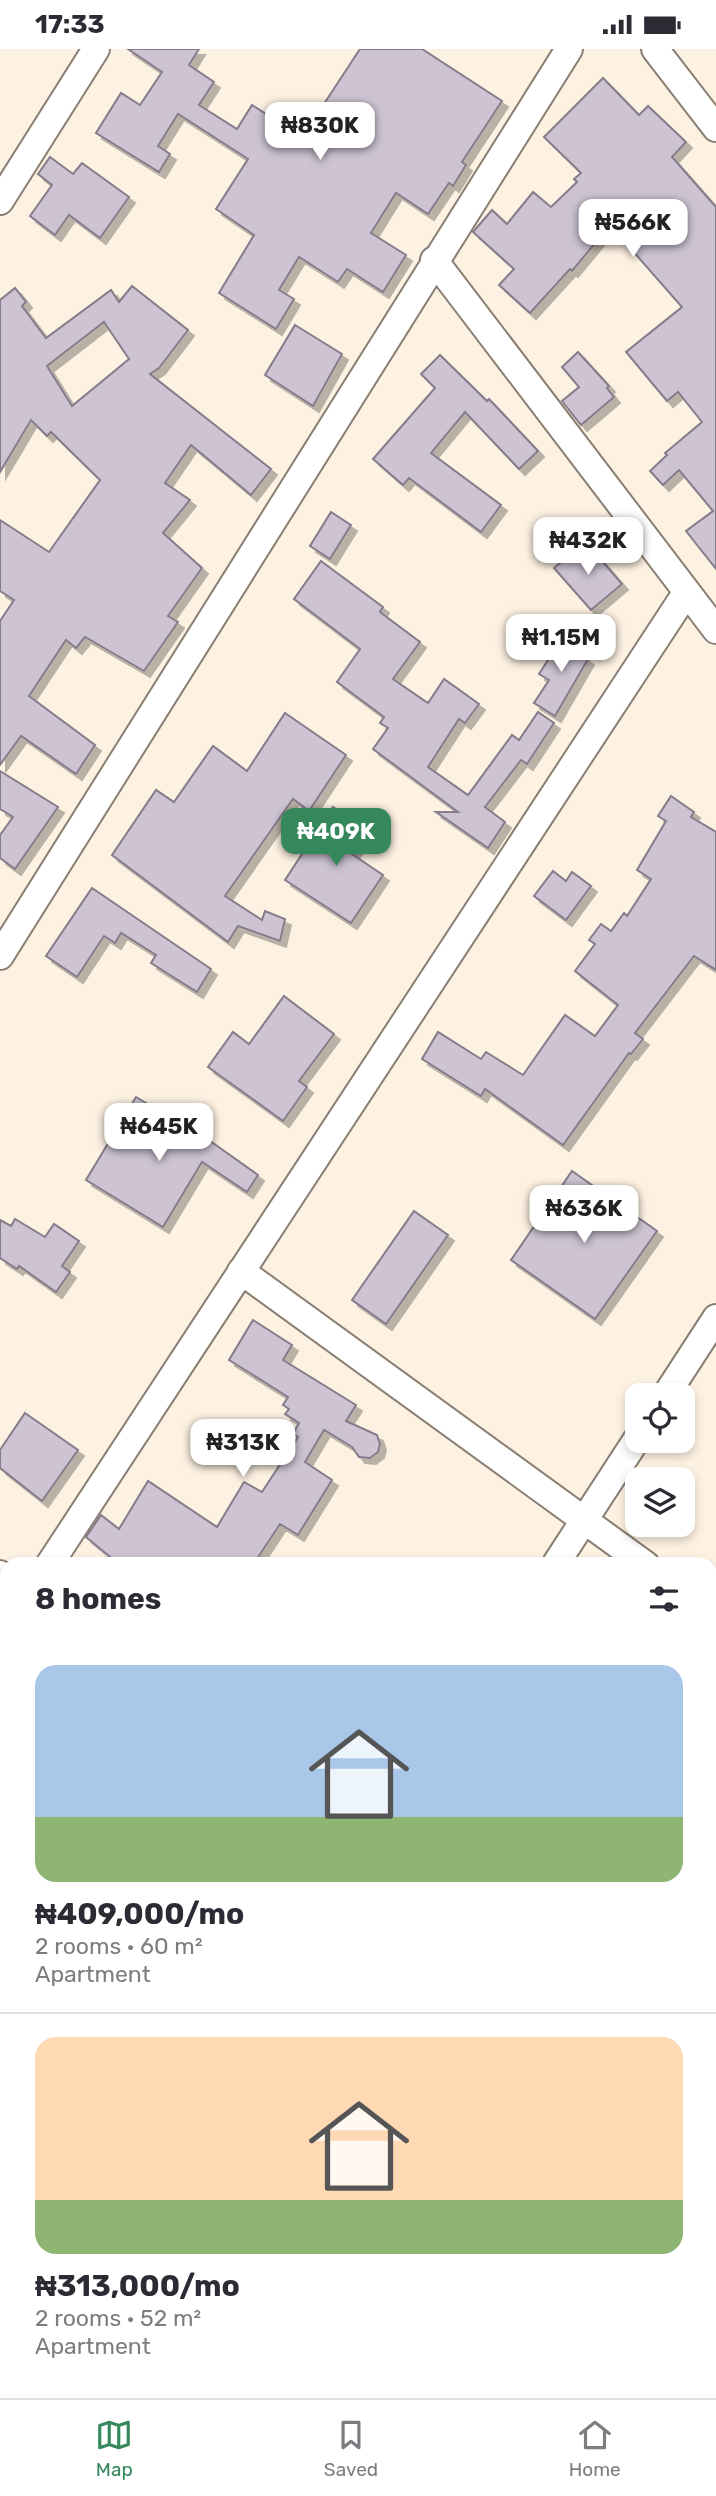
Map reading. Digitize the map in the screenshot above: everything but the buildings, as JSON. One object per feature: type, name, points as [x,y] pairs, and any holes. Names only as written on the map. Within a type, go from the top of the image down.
[{"type":"street","points":[[0,201],[96,49]]},
{"type":"street","points":[[0,957],[434,260],[569,49]]},
{"type":"street","points":[[655,49],[716,128]]},
{"type":"street","points":[[434,260],[716,629]]},
{"type":"street","points":[[54,1557],[686,593]]},
{"type":"street","points":[[241,1271],[635,1557]]},
{"type":"street","points":[[674,1383],[716,1318]]},
{"type":"street","points":[[560,1557],[628,1453]]}]
